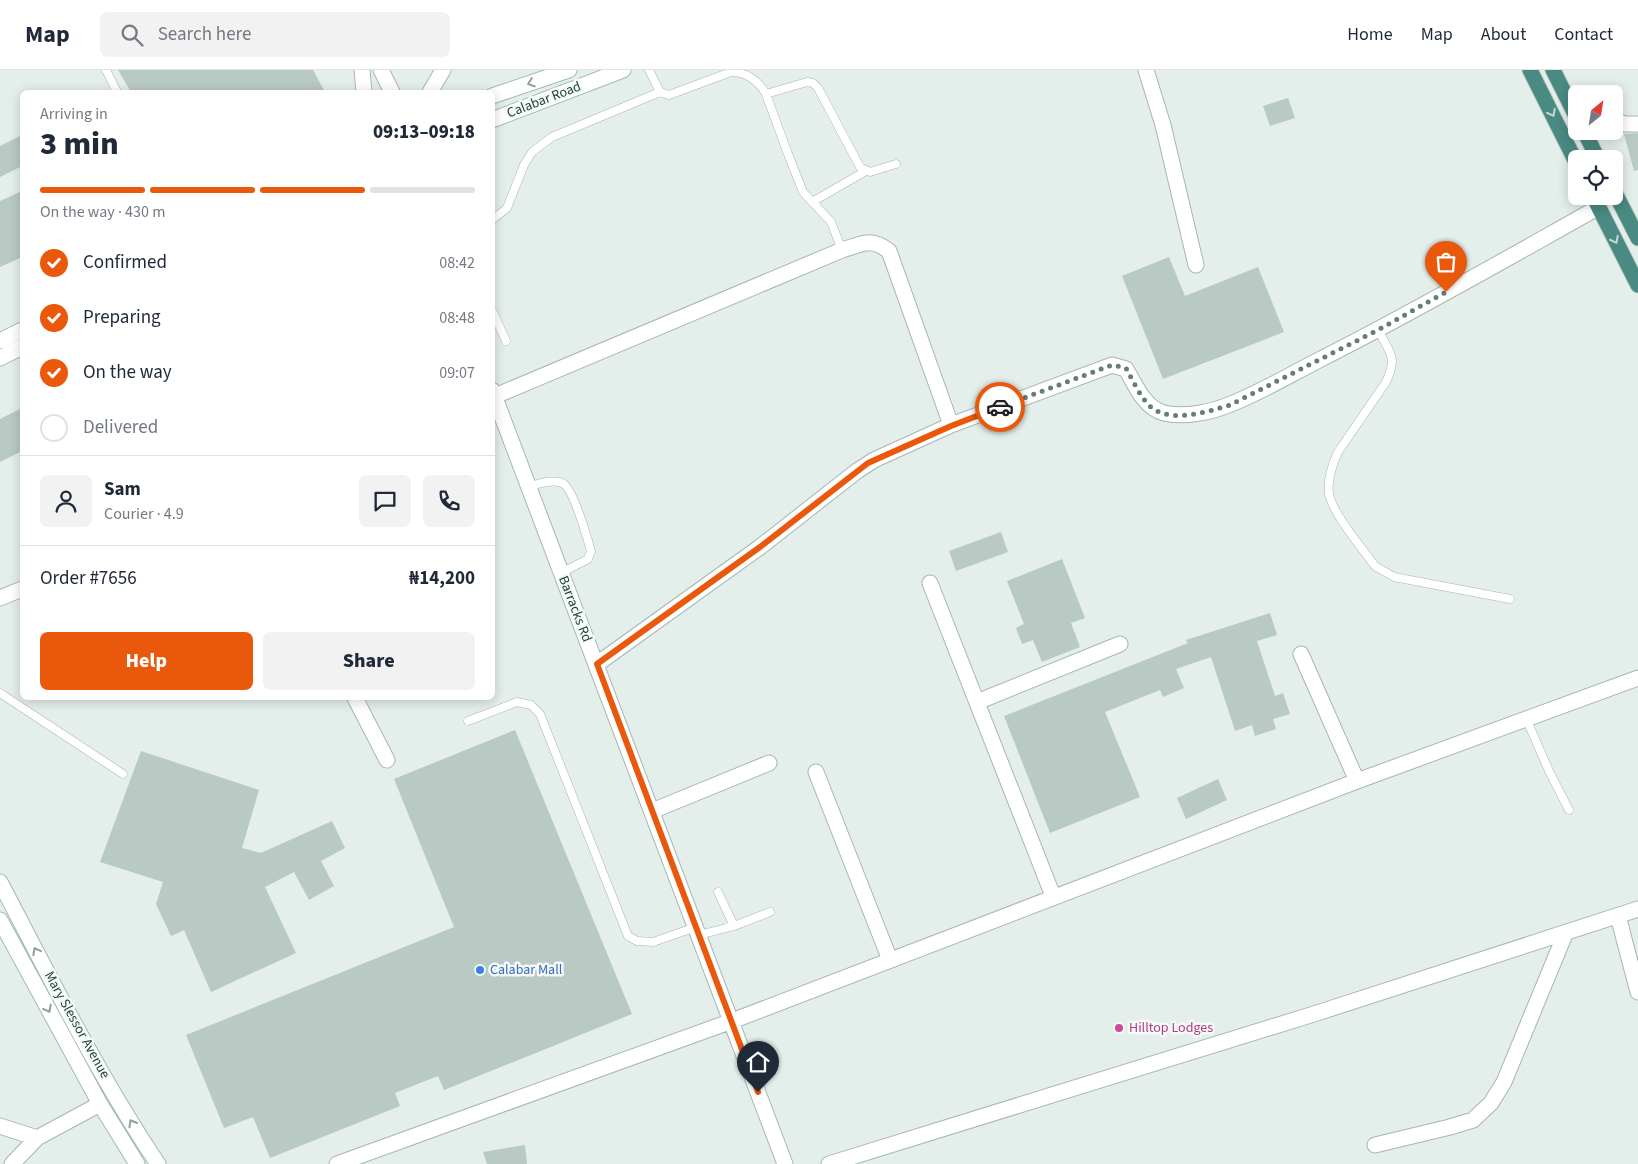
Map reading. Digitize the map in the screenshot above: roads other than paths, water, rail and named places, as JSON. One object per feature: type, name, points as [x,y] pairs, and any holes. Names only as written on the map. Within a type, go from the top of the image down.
[{"type":"highway","points":[[1530,70],[1570,150]]},
{"type":"highway","points":[[1553,70],[1568,100]]},
{"type":"highway","points":[[1598,205],[1638,285]]},
{"type":"highway","points":[[1622,205],[1638,238]]},
{"type":"street","points":[[362,70],[364,90]]},
{"type":"street","points":[[381,70],[391,90]]},
{"type":"street","points":[[431,90],[443,70]]},
{"type":"street","name":"Calabar Road","points":[[495,119],[623,70]]},
{"type":"street","points":[[1146,70],[1163,125],[1196,265]]},
{"type":"street","name":"Calabar Road","points":[[495,95],[562,71]]},
{"type":"street","points":[[1623,123],[1638,124]]},
{"type":"street","points":[[597,664],[760,547],[868,463],[951,426],[1112,365],[1126,368],[1146,403],[1162,413],[1176,415],[1230,405],[1378,330],[1591,205]]},
{"type":"street","points":[[495,393],[842,250],[868,242],[878,243],[889,251],[951,426]]},
{"type":"street","points":[[0,341],[20,331]]},
{"type":"street","points":[[0,358],[20,348]]},
{"type":"street","name":"Barracks Rd","points":[[495,400],[499,427],[529,486],[732,1021],[784,1164]]},
{"type":"street","points":[[930,583],[1053,896]]},
{"type":"street","points":[[0,598],[20,589]]},
{"type":"street","points":[[977,702],[1120,644]]},
{"type":"street","points":[[1301,654],[1357,781]]},
{"type":"street","points":[[338,1164],[732,1021],[1053,896],[1526,718],[1638,678]]},
{"type":"street","points":[[356,700],[387,760]]},
{"type":"street","points":[[652,811],[769,763]]},
{"type":"street","points":[[816,772],[890,960]]},
{"type":"street","name":"Mary Slessor Avenue","points":[[0,882],[84,1039],[139,1136],[158,1164]]},
{"type":"street","points":[[829,1164],[1317,1013],[1638,909]]},
{"type":"street","points":[[1618,916],[1635,966],[1638,992]]},
{"type":"street","name":"Mary Slessor Avenue","points":[[0,920],[100,1104],[136,1162]]},
{"type":"street","points":[[1375,1144],[1473,1120],[1491,1103],[1504,1082],[1566,932]]},
{"type":"street","points":[[12,1164],[37,1138],[100,1104]]},
{"type":"street","points":[[0,1126],[37,1138]]},
{"type":"street","points":[[136,1162],[150,1151]]},
{"type":"lane","points":[[106,70],[116,90]]},
{"type":"lane","points":[[649,70],[660,92],[669,96],[731,72],[741,72],[762,85],[803,192],[831,222],[842,250]]},
{"type":"lane","points":[[766,94],[806,82],[813,83],[818,88],[860,167],[870,172],[896,164]]},
{"type":"lane","points":[[495,218],[507,208],[524,165],[532,152],[552,137],[660,92]]},
{"type":"lane","points":[[812,202],[866,171]]},
{"type":"lane","points":[[495,317],[506,341]]},
{"type":"lane","points":[[1378,330],[1393,359],[1392,370],[1333,462],[1329,478],[1329,494],[1335,510],[1375,566],[1382,572],[1394,577],[1510,599]]},
{"type":"lane","points":[[529,486],[554,482],[564,484],[571,492],[591,551],[588,559],[561,573]]},
{"type":"lane","points":[[0,693],[123,774]]},
{"type":"lane","points":[[468,721],[517,702],[531,705],[540,714],[628,936],[637,942],[653,942],[698,931],[734,926],[770,912]]},
{"type":"lane","points":[[1526,718],[1549,771],[1569,810]]},
{"type":"lane","points":[[718,892],[734,926]]},
{"type":"place","name":"Calabar Mall","points":[[480,970]]},
{"type":"place","name":"Hilltop Lodges","points":[[1119,1028]]}]
